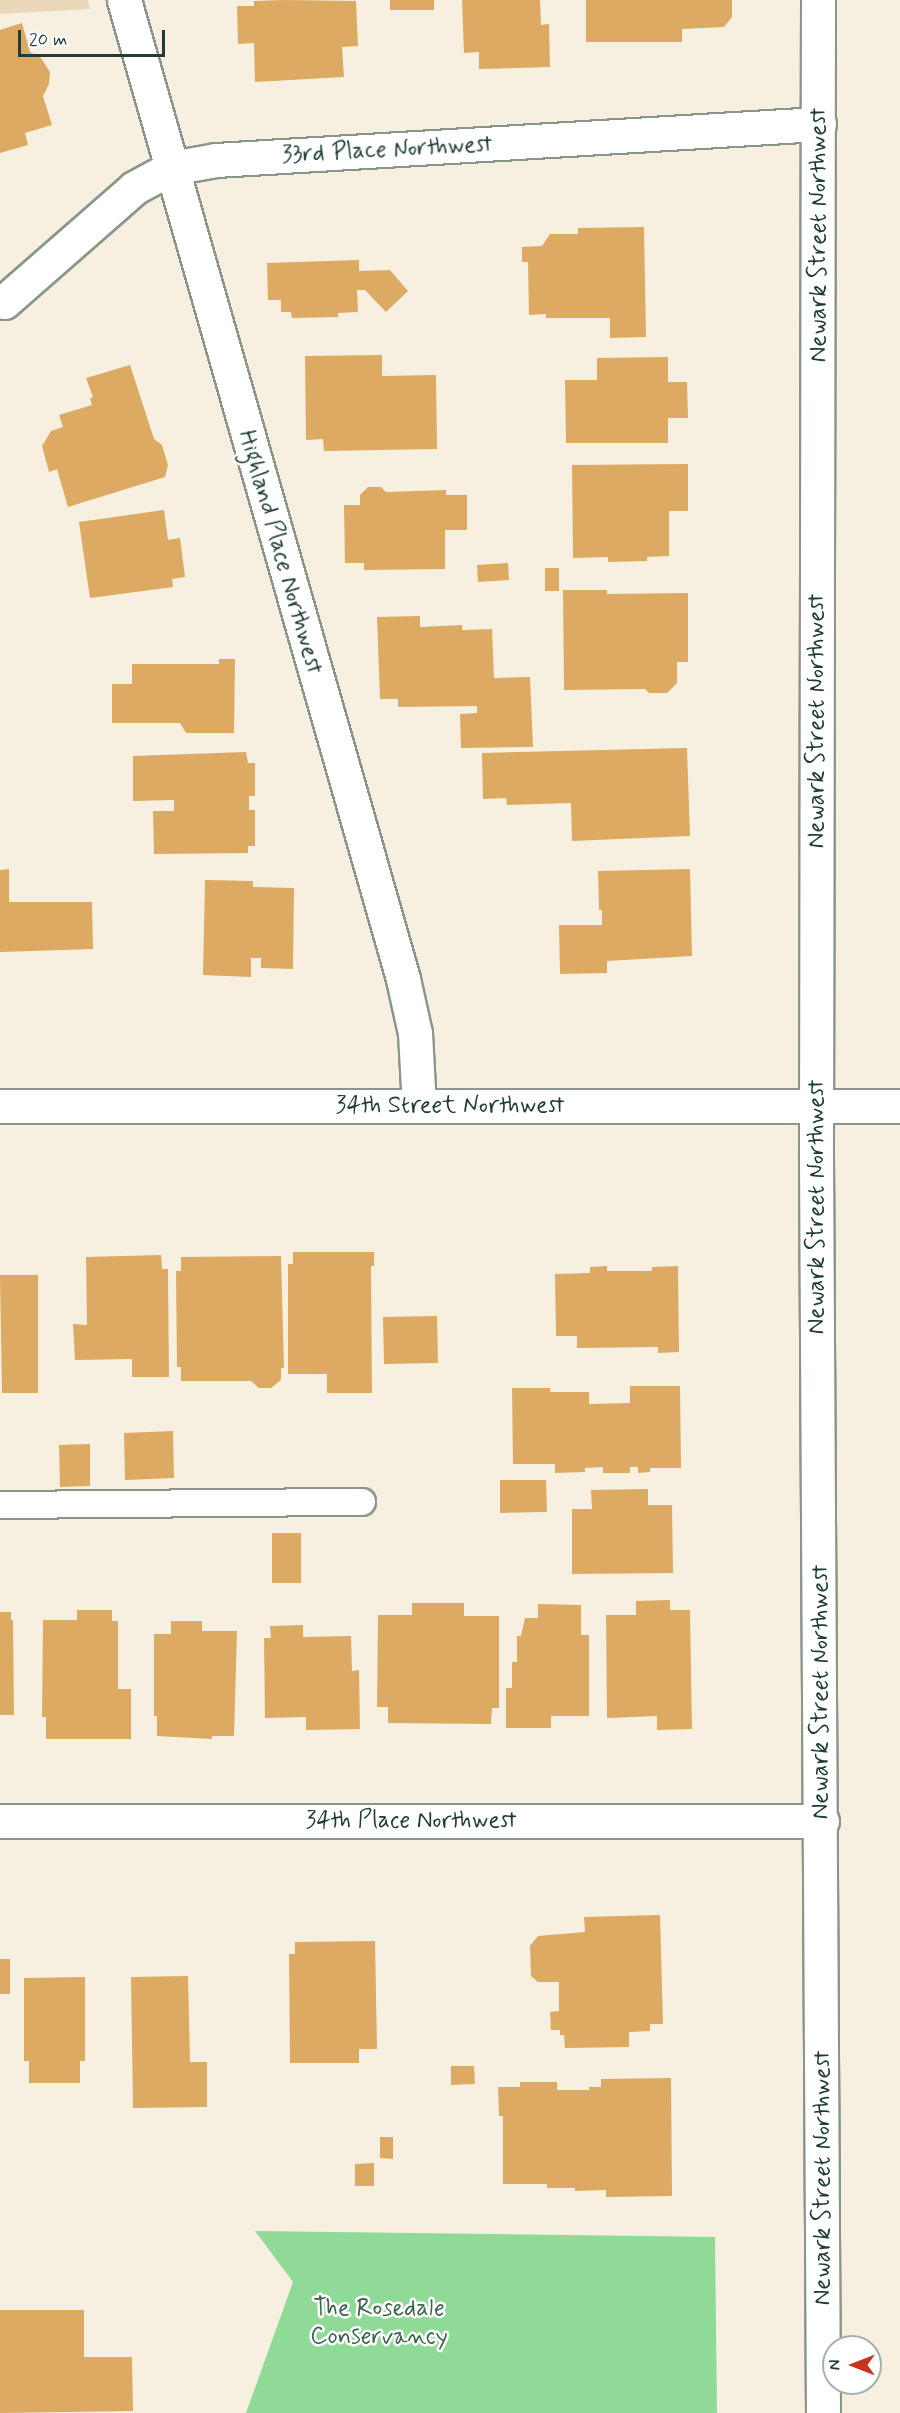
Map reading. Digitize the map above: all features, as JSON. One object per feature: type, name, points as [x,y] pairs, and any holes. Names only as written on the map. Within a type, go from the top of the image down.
[{"type":"street","name":"Highland Place Northwest","points":[[124,0],[403,979],[415,1033],[419,1106]]},
{"type":"street","name":"Newark Street Northwest","points":[[818,0],[816,1106],[824,2413]]},
{"type":"street","name":"33rd Place Northwest","points":[[4,302],[134,188],[171,168],[216,160],[819,124]]},
{"type":"street","name":"34th Street Northwest","points":[[0,1106],[900,1106]]},
{"type":"street","name":"34th Place Northwest","points":[[0,1821],[822,1821]]},
{"type":"lane","points":[[0,1505],[362,1502]]},
{"type":"shaded area","points":[[0,0],[88,0],[90,9],[0,14]]},
{"type":"green space","name":"The Rosedale Conservancy","points":[[255,2231],[715,2237],[717,2413],[246,2413],[293,2282]]},
{"type":"building","points":[[390,0],[434,0],[434,10],[390,10]]},
{"type":"building","points":[[462,0],[540,0],[541,25],[549,24],[550,67],[479,69],[479,52],[464,53]]},
{"type":"building","points":[[586,0],[732,0],[732,17],[724,27],[682,29],[682,42],[586,42]]},
{"type":"building","points":[[254,1],[356,1],[358,46],[342,47],[344,77],[255,82],[254,43],[238,44],[237,6],[254,6]]},
{"type":"building","points":[[22,23],[30,52],[41,58],[50,72],[49,84],[43,96],[52,125],[25,133],[28,145],[0,153],[0,30]]},
{"type":"building","points":[[644,227],[646,337],[610,338],[610,318],[546,318],[546,314],[529,315],[528,262],[522,262],[522,247],[542,246],[550,234],[578,234],[578,228]]},
{"type":"building","points":[[359,260],[359,271],[390,270],[408,291],[386,312],[365,290],[357,290],[358,312],[338,313],[338,317],[292,318],[291,312],[281,312],[281,300],[268,300],[267,263]]},
{"type":"building","points":[[382,355],[382,376],[436,375],[437,449],[324,451],[323,439],[306,440],[305,356]]},
{"type":"building","points":[[668,357],[668,382],[687,382],[688,418],[668,418],[668,443],[566,443],[565,380],[597,380],[597,358]]},
{"type":"building","points":[[130,365],[154,439],[162,445],[168,465],[165,477],[68,507],[57,469],[49,472],[42,446],[51,431],[63,427],[59,415],[92,405],[90,398],[93,397],[86,378]]},
{"type":"building","points":[[688,464],[688,511],[669,511],[669,556],[647,557],[647,561],[608,562],[608,557],[573,558],[572,465]]},
{"type":"building","points":[[368,487],[381,487],[386,492],[446,490],[446,495],[467,495],[467,530],[445,530],[445,569],[364,570],[364,563],[345,563],[344,505],[360,505],[360,495]]},
{"type":"building","points":[[164,510],[168,540],[180,538],[185,577],[172,579],[173,587],[90,598],[79,522]]},
{"type":"building","points":[[508,563],[509,580],[478,582],[477,565]]},
{"type":"building","points":[[545,568],[559,568],[559,591],[545,591]]},
{"type":"building","points":[[563,590],[607,590],[607,594],[688,593],[688,662],[677,662],[677,683],[667,693],[649,693],[645,689],[564,690]]},
{"type":"building","points":[[420,616],[420,627],[462,625],[462,630],[492,629],[494,678],[530,677],[533,747],[461,748],[460,714],[477,713],[477,706],[398,707],[398,699],[380,699],[377,617]]},
{"type":"building","points":[[219,659],[235,659],[234,733],[186,733],[180,723],[112,723],[112,684],[132,684],[132,664],[219,664]]},
{"type":"building","points":[[687,748],[690,836],[572,841],[571,803],[507,805],[506,798],[483,799],[482,753]]},
{"type":"building","points":[[246,752],[248,763],[255,763],[255,796],[249,796],[249,810],[255,810],[255,846],[248,846],[248,853],[154,854],[153,811],[174,811],[174,800],[133,801],[133,756]]},
{"type":"building","points":[[9,869],[9,902],[92,902],[93,949],[0,952],[0,870]]},
{"type":"building","points":[[690,869],[692,956],[607,961],[607,973],[560,974],[559,925],[602,925],[602,910],[599,910],[598,871]]},
{"type":"building","points":[[205,880],[253,881],[253,887],[294,888],[293,969],[261,968],[261,958],[251,958],[251,977],[203,975]]},
{"type":"building","points":[[293,1252],[374,1252],[374,1266],[371,1266],[372,1393],[327,1393],[327,1374],[288,1374],[288,1264],[293,1264]]},
{"type":"building","points":[[161,1255],[162,1269],[168,1269],[169,1377],[132,1377],[132,1359],[75,1360],[73,1324],[87,1325],[86,1257]]},
{"type":"building","points":[[281,1256],[284,1368],[281,1368],[281,1380],[271,1388],[259,1388],[251,1381],[181,1381],[181,1367],[177,1367],[176,1271],[181,1271],[181,1257]]},
{"type":"building","points":[[607,1266],[607,1271],[652,1271],[652,1267],[678,1266],[679,1352],[658,1353],[658,1347],[577,1348],[577,1336],[556,1336],[555,1274],[590,1273],[590,1267]]},
{"type":"building","points":[[0,1275],[38,1275],[38,1393],[2,1393]]},
{"type":"building","points":[[437,1316],[438,1363],[384,1364],[383,1317]]},
{"type":"building","points":[[630,1386],[680,1386],[681,1468],[650,1468],[650,1472],[638,1473],[638,1467],[630,1467],[630,1473],[603,1473],[603,1467],[585,1468],[585,1472],[555,1473],[555,1464],[513,1464],[512,1388],[550,1388],[550,1392],[589,1392],[589,1404],[630,1403]]},
{"type":"building","points":[[173,1431],[174,1478],[125,1480],[124,1433]]},
{"type":"building","points":[[90,1444],[90,1486],[60,1487],[59,1445]]},
{"type":"building","points":[[500,1480],[546,1480],[547,1512],[500,1513]]},
{"type":"building","points":[[648,1489],[648,1505],[672,1505],[673,1573],[572,1574],[572,1509],[592,1509],[591,1490]]},
{"type":"building","points":[[272,1533],[301,1533],[301,1583],[272,1583]]},
{"type":"building","points":[[670,1600],[670,1610],[690,1610],[692,1729],[657,1730],[657,1716],[607,1718],[606,1615],[636,1615],[636,1601]]},
{"type":"building","points":[[412,1603],[464,1603],[464,1616],[499,1616],[499,1708],[492,1708],[491,1724],[388,1723],[388,1707],[377,1707],[378,1615],[412,1615]]},
{"type":"building","points":[[538,1604],[581,1605],[581,1635],[589,1635],[589,1716],[551,1716],[551,1728],[506,1728],[506,1688],[512,1688],[512,1662],[517,1662],[517,1636],[521,1636],[525,1618],[538,1618]]},
{"type":"building","points":[[77,1610],[112,1610],[112,1621],[118,1621],[118,1689],[131,1689],[131,1739],[46,1739],[46,1717],[42,1717],[43,1620],[77,1620]]},
{"type":"building","points":[[0,1612],[11,1612],[11,1620],[13,1620],[14,1715],[0,1715]]},
{"type":"building","points":[[171,1621],[202,1621],[202,1631],[237,1631],[234,1736],[212,1736],[212,1739],[157,1736],[157,1716],[154,1716],[154,1634],[171,1634]]},
{"type":"building","points":[[303,1625],[303,1637],[351,1636],[352,1671],[359,1670],[360,1729],[306,1730],[306,1717],[265,1718],[264,1638],[271,1638],[270,1626]]},
{"type":"building","points":[[660,1915],[663,2024],[650,2024],[650,2031],[629,2032],[629,2047],[565,2048],[564,2035],[560,2035],[560,2030],[551,2030],[550,2012],[559,2011],[559,1982],[538,1982],[531,1976],[530,1946],[538,1936],[585,1932],[584,1917]]},
{"type":"building","points":[[375,1941],[377,2049],[359,2049],[359,2063],[290,2063],[289,1954],[295,1954],[295,1942]]},
{"type":"building","points":[[0,1959],[10,1959],[10,1994],[0,1994]]},
{"type":"building","points":[[188,1976],[190,2062],[207,2062],[207,2107],[133,2108],[131,1977]]},
{"type":"building","points":[[85,1977],[85,2061],[80,2061],[80,2083],[29,2083],[29,2061],[24,2061],[24,1978]]},
{"type":"building","points":[[451,2066],[474,2066],[475,2084],[451,2085]]},
{"type":"building","points":[[671,2078],[672,2196],[606,2197],[606,2190],[575,2191],[575,2188],[547,2188],[547,2184],[503,2184],[503,2116],[499,2116],[498,2087],[520,2087],[520,2082],[557,2082],[557,2090],[589,2090],[589,2087],[601,2087],[601,2079]]},
{"type":"building","points":[[380,2137],[393,2137],[393,2159],[380,2158]]},
{"type":"building","points":[[374,2163],[374,2186],[355,2186],[355,2164]]},
{"type":"building","points":[[0,2310],[84,2310],[84,2357],[132,2357],[133,2411],[0,2413]]}]
